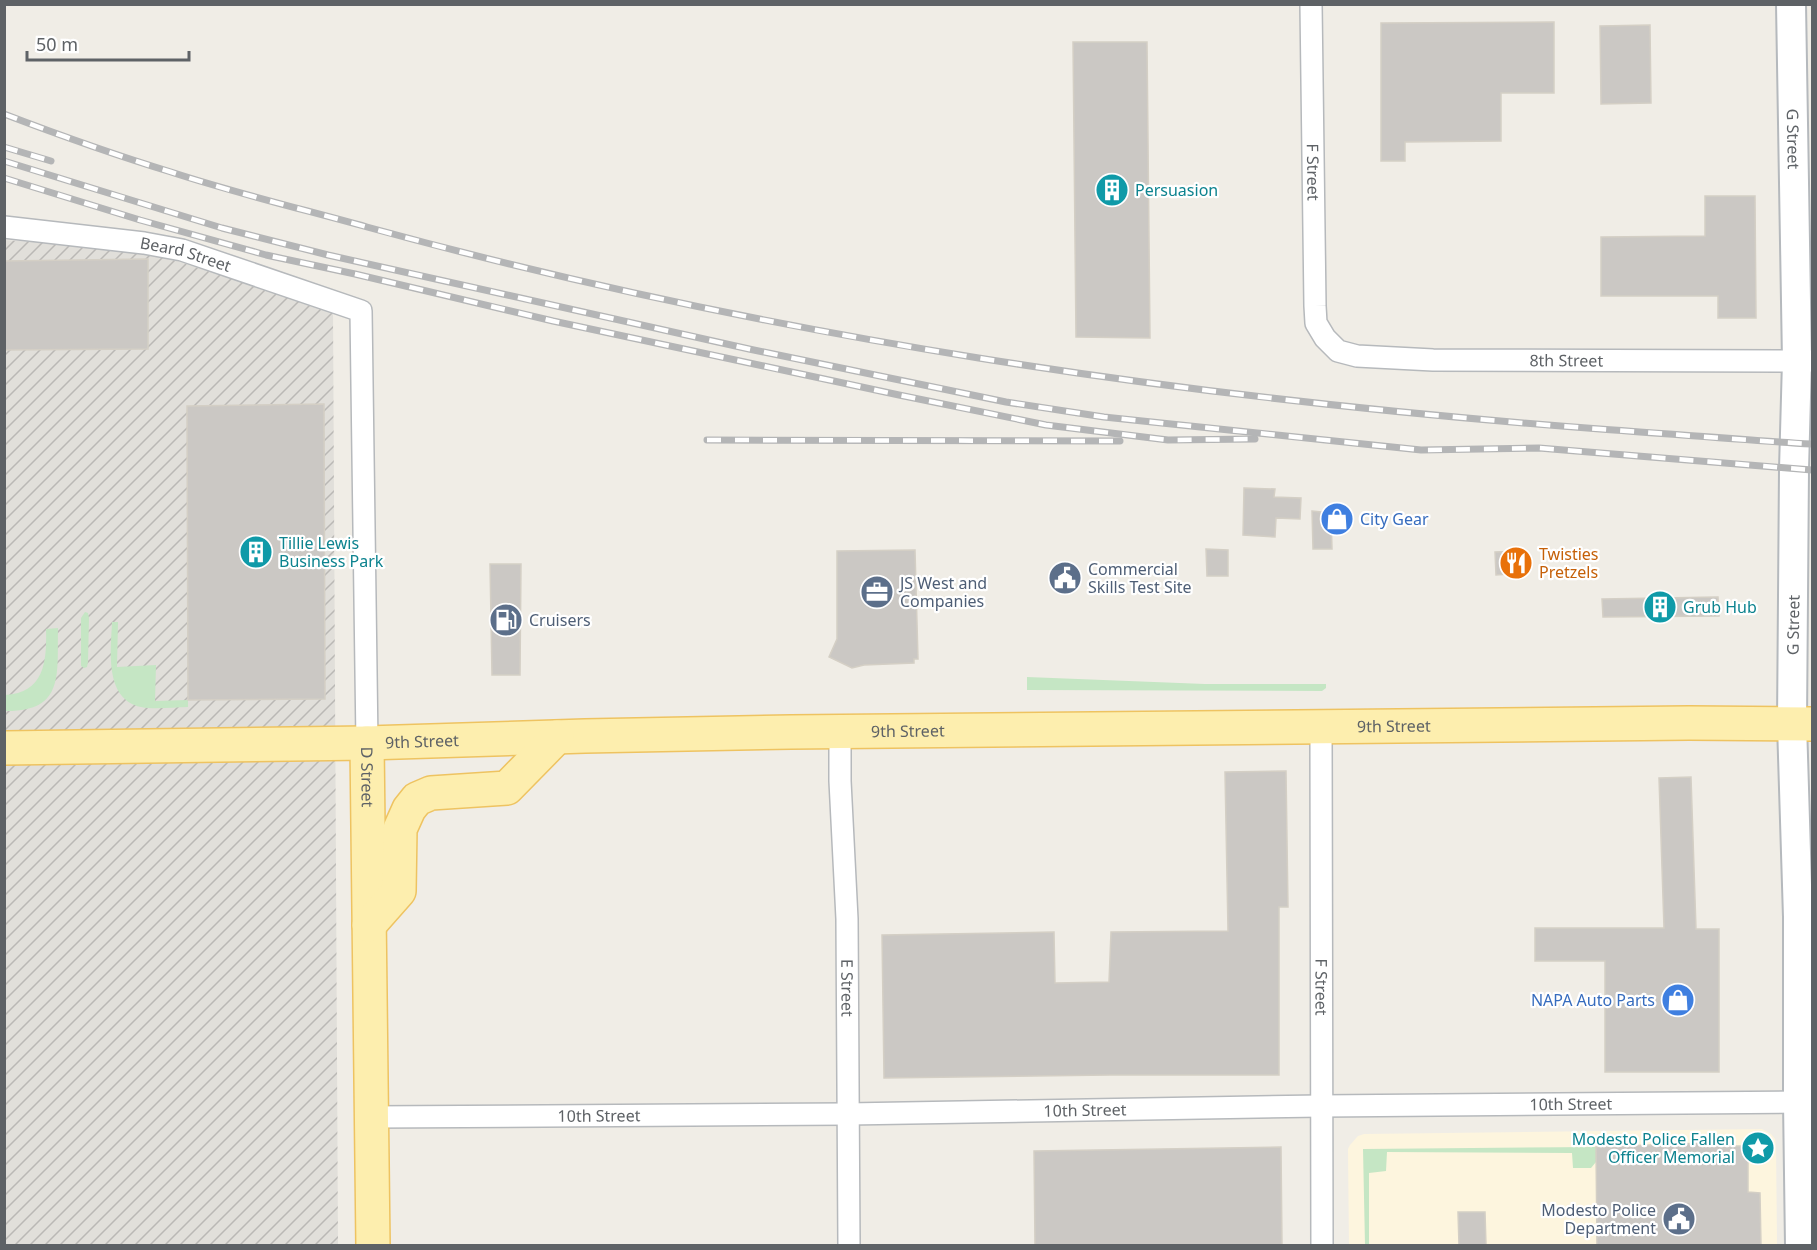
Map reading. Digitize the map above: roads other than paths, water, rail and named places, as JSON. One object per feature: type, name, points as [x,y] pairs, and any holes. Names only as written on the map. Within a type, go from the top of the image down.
[{"type":"main road","name":"G Street","points":[[1791,4],[1804,361],[1794,452],[1802,724],[1798,917],[1800,1245]]},
{"type":"main road","name":"9th Street","points":[[4,748],[367,743],[840,732],[1689,723],[1802,724]]},
{"type":"main road","points":[[369,925],[399,891],[400,829],[409,809],[417,799],[431,793],[507,788],[557,737]]},
{"type":"main road","name":"D Street","points":[[367,743],[373,1245]]},
{"type":"street","name":"F Street","points":[[1311,4],[1315,306],[1316,323],[1325,338]]},
{"type":"street","name":"Beard Street","points":[[4,227],[144,243],[182,250],[361,310]]},
{"type":"street","name":"D Street","points":[[361,310],[367,743]]},
{"type":"street","name":"8th Street","points":[[1325,338],[1338,351],[1357,356],[1433,360],[1804,361]]},
{"type":"street","name":"F Street","points":[[1321,728],[1322,1245]]},
{"type":"street","name":"E Street","points":[[840,732],[840,781],[847,919],[849,1245]]},
{"type":"street","name":"10th Street","points":[[371,1117],[848,1114],[1321,1106],[1798,1102]]},
{"type":"railway","points":[[4,114],[108,152],[195,180],[367,227],[519,266],[671,301],[825,332],[1133,381],[1288,400],[1444,416],[1812,444]]},
{"type":"railway","points":[[4,147],[51,161]]},
{"type":"railway","points":[[4,161],[222,228],[328,255],[749,349],[1006,402],[1104,417],[1421,450],[1539,448],[1812,470]]},
{"type":"railway","points":[[4,178],[140,220],[266,255],[553,321],[899,395],[1046,425],[1168,440],[1255,439]]},
{"type":"railway","points":[[707,440],[1120,441]]},
{"type":"place","name":"Persuasion","points":[[1112,190]]},
{"type":"place","name":"City Gear","points":[[1337,519]]},
{"type":"place","name":"Tillie Lewis Business Park","points":[[256,552]]},
{"type":"place","name":"Twisties Pretzels","points":[[1516,563]]},
{"type":"place","name":"Commercial Skills Test Site","points":[[1065,578]]},
{"type":"place","name":"JS West and Companies","points":[[877,592]]},
{"type":"place","name":"Grub Hub","points":[[1660,607]]},
{"type":"place","name":"Cruisers","points":[[506,620]]},
{"type":"place","name":"NAPA Auto Parts","points":[[1678,1000]]},
{"type":"place","name":"Modesto Police Fallen Officer Memorial","points":[[1758,1148]]},
{"type":"place","name":"Modesto Police Department","points":[[1679,1219]]}]
